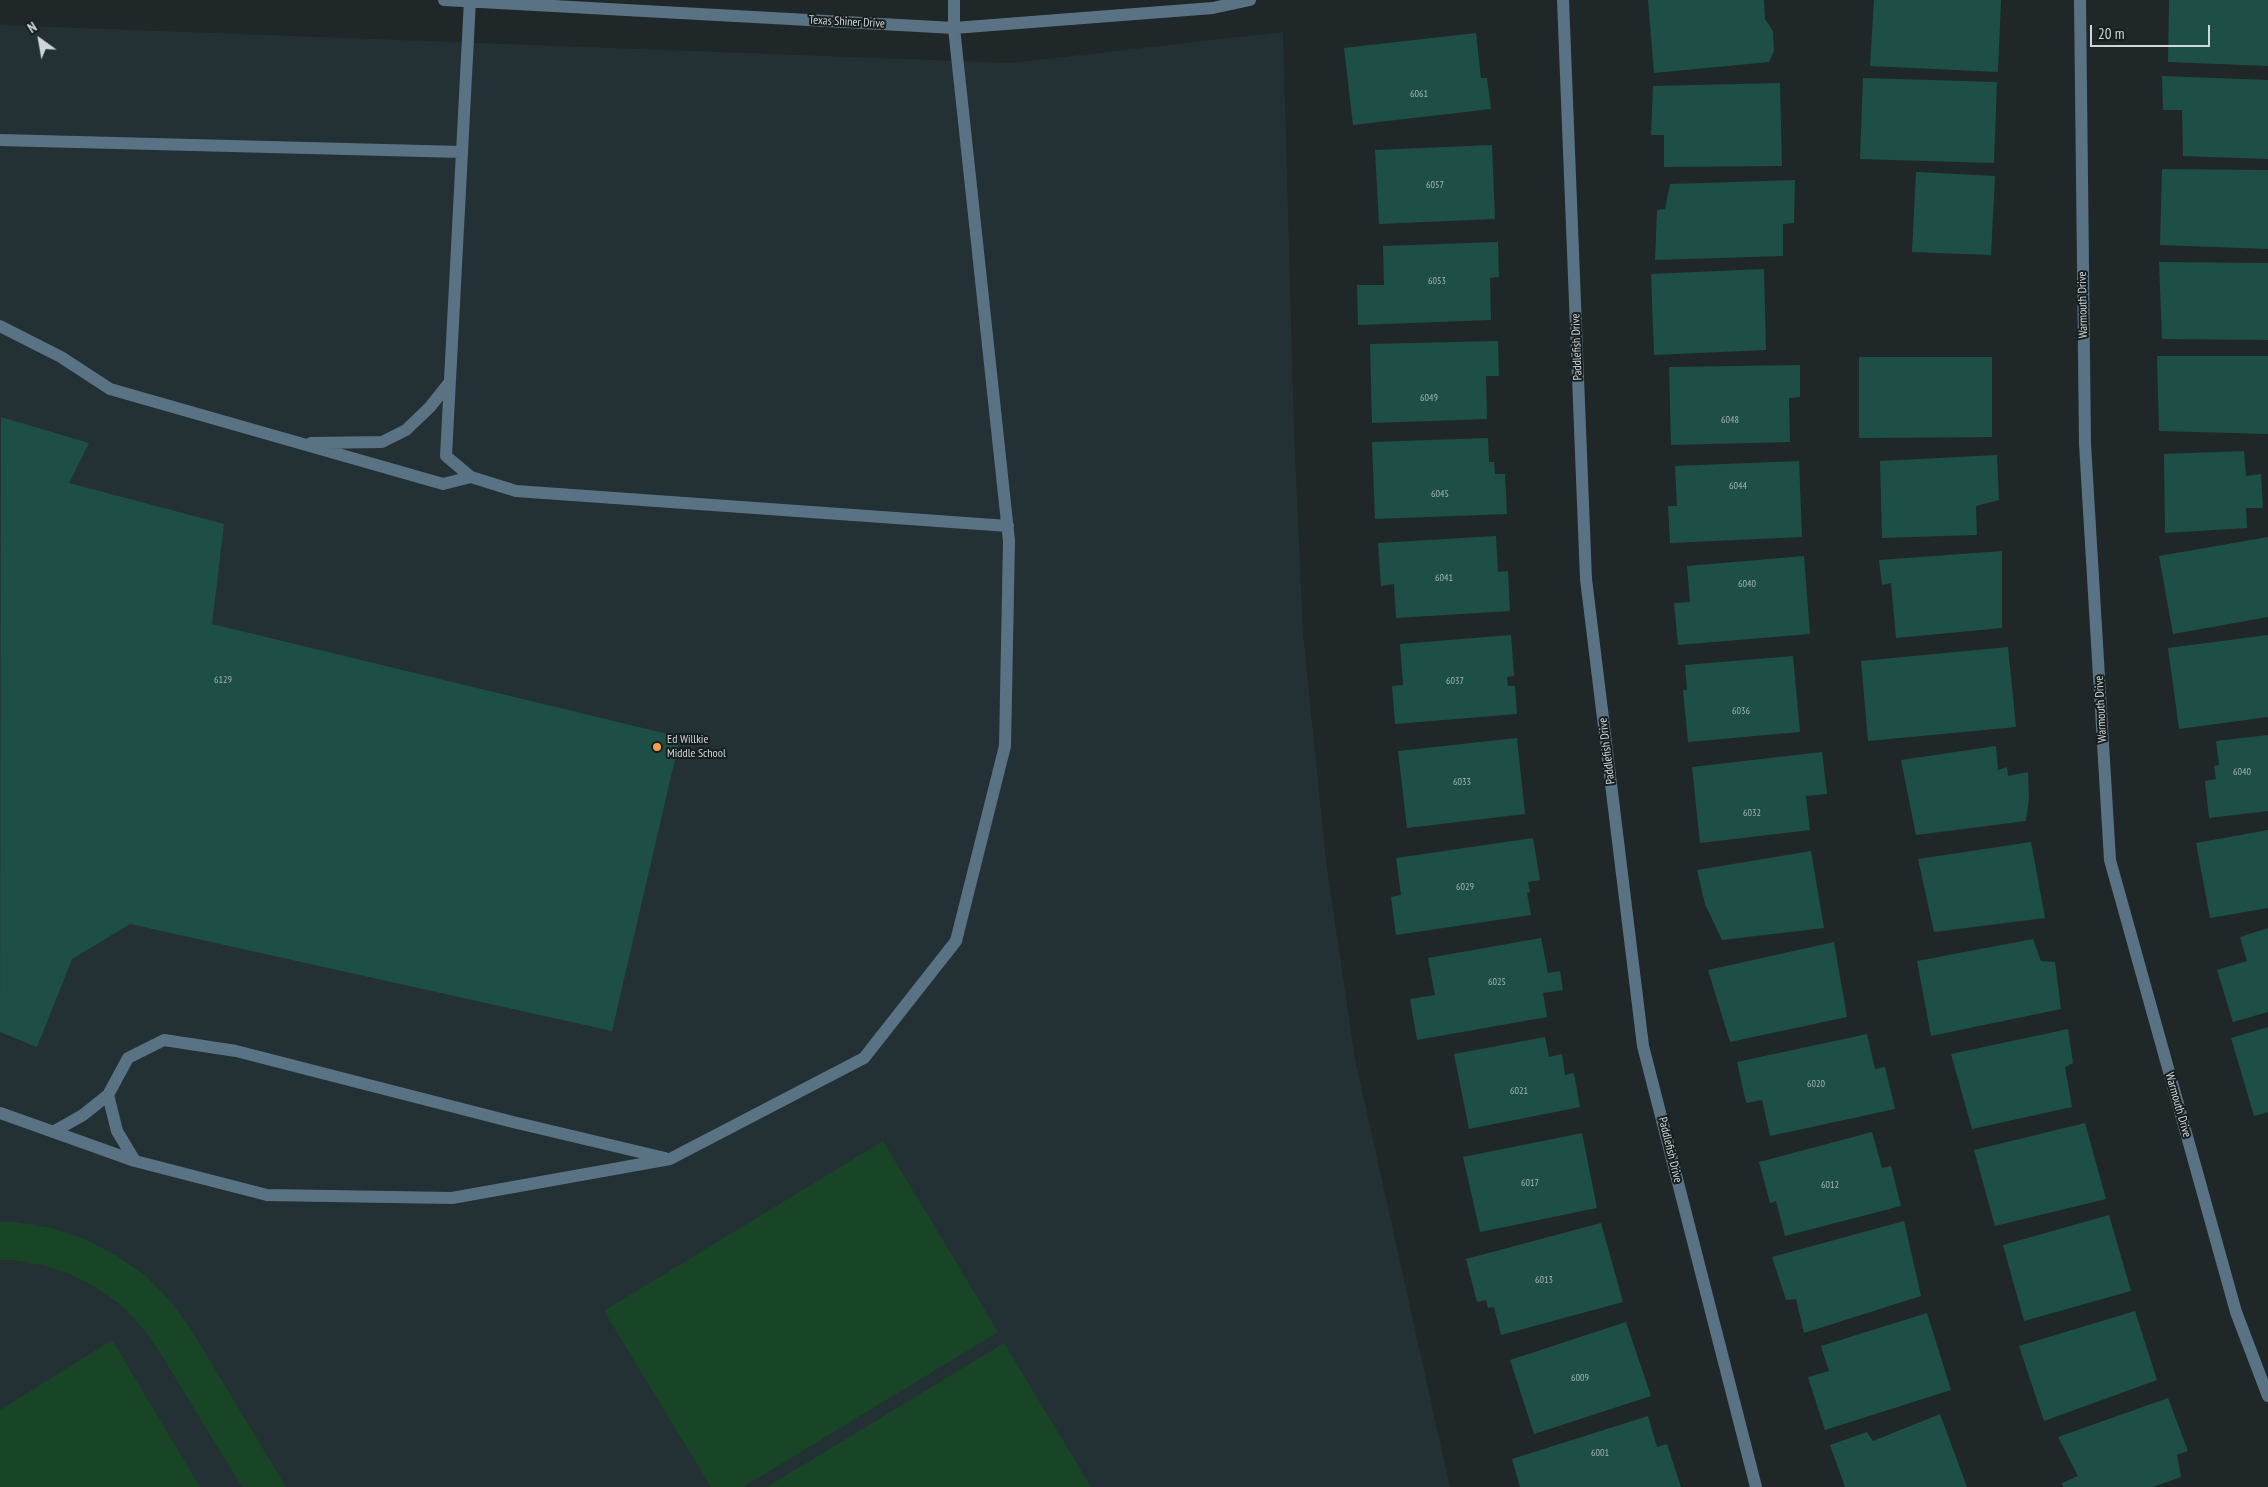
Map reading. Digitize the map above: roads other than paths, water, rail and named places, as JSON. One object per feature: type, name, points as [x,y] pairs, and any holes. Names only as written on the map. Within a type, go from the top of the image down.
[{"type":"street","name":"Texas Shiner Drive","points":[[444,0],[954,28],[1214,8],[1250,0]]},
{"type":"street","points":[[470,0],[446,456],[471,477],[516,492],[1008,526]]},
{"type":"street","points":[[0,1113],[136,1161],[267,1195],[452,1198],[670,1159],[864,1058],[956,941],[1004,746],[1008,526],[954,28],[954,0]]},
{"type":"street","name":"Paddlefish Drive","points":[[1563,0],[1586,579],[1643,1046],[1756,1487]]},
{"type":"street","name":"Warmouth Drive","points":[[2080,0],[2085,444],[2110,860],[2236,1312],[2268,1396]]},
{"type":"street","points":[[0,140],[462,152]]},
{"type":"street","points":[[0,326],[61,357],[110,389],[443,484],[471,477]]},
{"type":"street","points":[[298,444],[382,442],[406,430],[430,407],[449,383]]},
{"type":"street","points":[[53,1132],[83,1115],[108,1095],[128,1058],[164,1040],[236,1051],[513,1122],[670,1159]]},
{"type":"street","points":[[108,1095],[117,1131],[136,1161]]},
{"type":"place","name":"Ed Willkie Middle School","points":[[657,747]]}]
